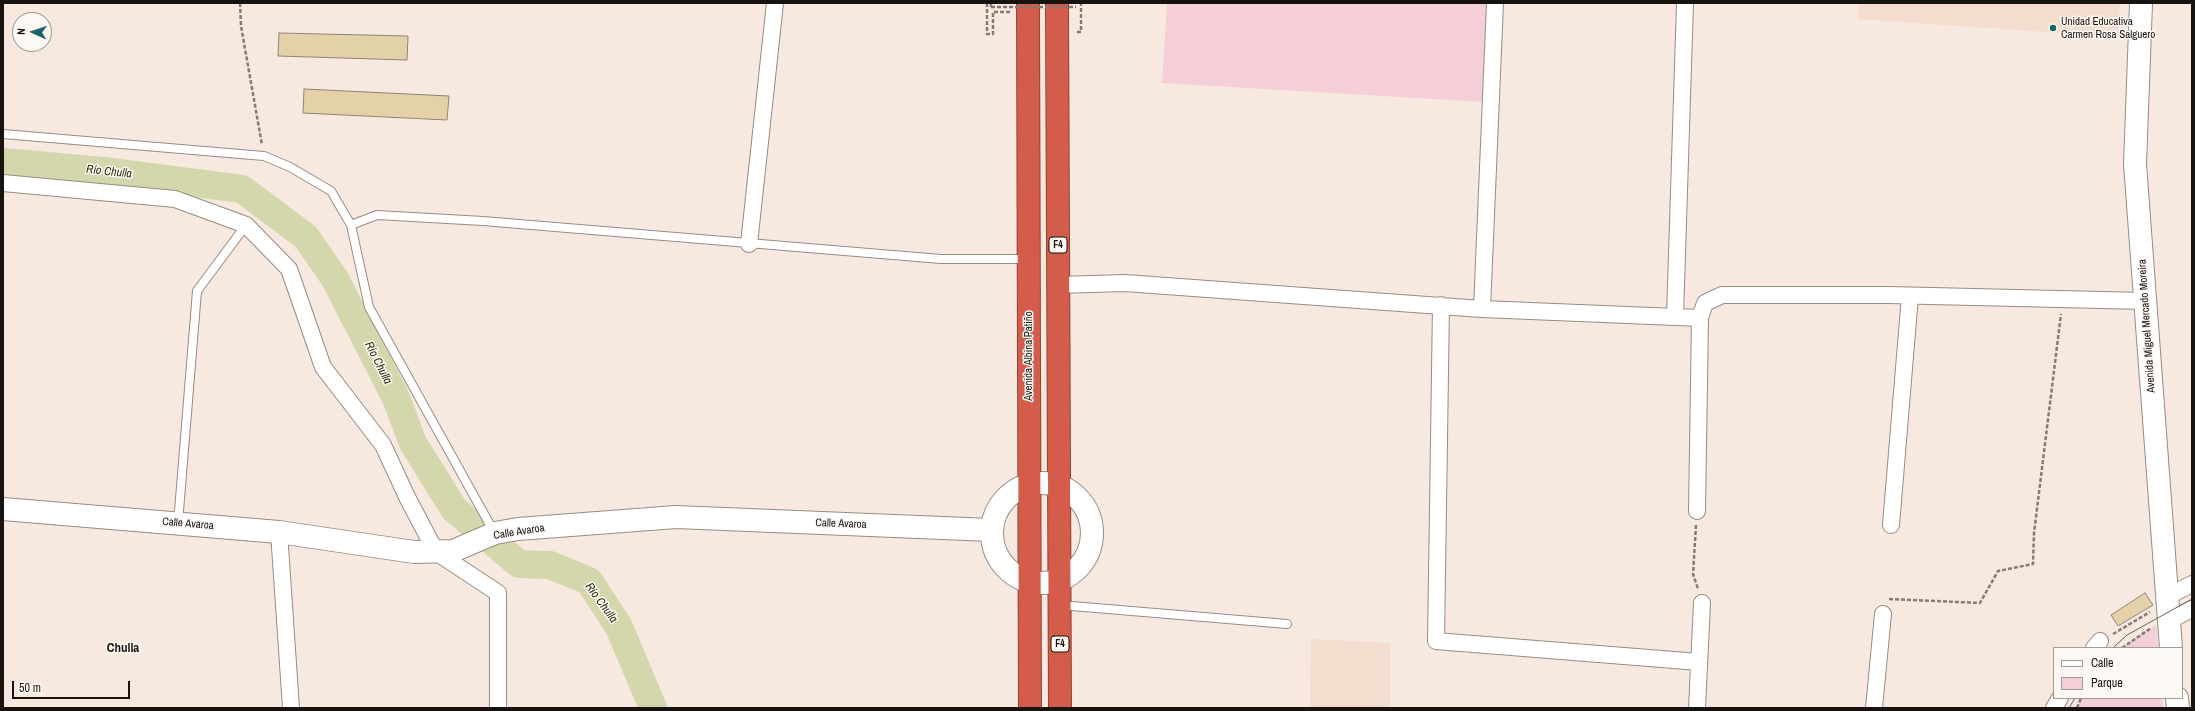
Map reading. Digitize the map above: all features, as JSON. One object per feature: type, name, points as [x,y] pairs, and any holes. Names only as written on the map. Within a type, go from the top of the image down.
[{"type":"highway","name":"Avenida Albina Patiño","points":[[1028,3],[1030,708]]},
{"type":"highway","name":"F4","points":[[1060,708],[1058,285],[1067,5]]},
{"type":"main road","name":"Avenida Miguel Mercado Moreira","points":[[2141,3],[2135,164],[2171,647]]},
{"type":"main road","points":[[1047,484],[1059,487],[1069,490],[1077,496],[1087,508],[1092,524],[1092,541],[1086,557],[1076,569],[1059,580],[1045,583],[1030,582],[1016,577],[1006,569],[997,557],[992,544],[991,530],[995,515],[1003,501],[1015,491],[1030,486],[1047,484]]},
{"type":"main road","name":"Calle Avaroa","points":[[3,509],[279,532],[414,552],[453,552],[494,533],[518,529],[676,517],[991,530]]},
{"type":"street","points":[[748,244],[775,3]]},
{"type":"street","points":[[1482,309],[1495,3]]},
{"type":"street","points":[[1675,317],[1685,3]]},
{"type":"street","points":[[3,183],[175,199],[246,225],[289,269],[323,367],[383,445],[436,552],[498,593],[498,708]]},
{"type":"street","points":[[1058,285],[1125,283],[1482,309],[1700,318]]},
{"type":"street","points":[[1697,511],[1700,318],[1705,303],[1722,295],[1910,296],[2145,301]]},
{"type":"street","points":[[1891,525],[1910,296]]},
{"type":"street","points":[[1441,305],[1436,641],[1699,662]]},
{"type":"street","points":[[279,532],[291,708]]},
{"type":"street","points":[[2166,597],[2192,584]]},
{"type":"street","points":[[1697,708],[1702,603]]},
{"type":"street","points":[[2168,621],[2192,609]]},
{"type":"street","points":[[1874,708],[1884,614]]},
{"type":"street","points":[[2054,708],[2059,699]]},
{"type":"lane","points":[[3,134],[264,156],[290,167],[332,191],[351,225],[369,307],[494,533]]},
{"type":"lane","points":[[351,225],[377,214],[483,221],[941,259],[1029,260]]},
{"type":"lane","points":[[178,524],[197,291],[246,225]]},
{"type":"lane","points":[[1059,604],[1287,624]]},
{"type":"path","points":[[240,3],[241,26],[264,156]]},
{"type":"path","points":[[987,3],[987,34],[993,34],[993,12]]},
{"type":"path","points":[[991,3],[991,7],[1067,5]]},
{"type":"path","points":[[1077,13],[1077,32],[1081,32],[1081,3]]},
{"type":"path","points":[[1884,614],[1882,599],[1980,603],[1998,571],[2033,564],[2034,533],[2062,299]]},
{"type":"path","points":[[1697,511],[1693,574],[1702,603]]},
{"type":"path","points":[[2097,644],[2152,610],[2166,597]]},
{"type":"path","points":[[2123,647],[2156,625],[2168,621]]},
{"type":"path","points":[[2076,708],[2080,699]]},
{"type":"shaded area","name":"Unidad Educativa Carmen Rosa Salguero","points":[[1859,3],[2120,3],[2118,37],[1858,19]]},
{"type":"shaded area","points":[[1311,639],[1390,643],[1390,708],[1310,708]]},
{"type":"green space","points":[[1167,3],[1487,3],[1484,102],[1162,83]]},
{"type":"green space","points":[[2156,625],[2158,647],[2123,647]]},
{"type":"green space","points":[[2081,699],[2162,699],[2163,708],[2077,708]]},
{"type":"building","points":[[279,33],[408,36],[407,60],[278,56]]},
{"type":"building","points":[[304,89],[449,96],[447,120],[303,113]]},
{"type":"building","points":[[2145,593],[2153,605],[2118,626],[2111,615]]},
{"type":"waterway","name":"Río Chulla","points":[[3,162],[104,171],[242,189],[306,237],[335,279],[396,398],[413,443],[454,509],[519,564],[550,565],[589,581],[619,627],[653,708]]},
{"type":"tram line","points":[[2114,647],[2127,635],[2192,599]]},
{"type":"tram line","points":[[2069,708],[2074,699]]},
{"type":"place","name":"Unidad Educativa Carmen Rosa Salguero","points":[[2053,28]]},
{"type":"district","name":"Chulla","points":[[123,649]]}]
